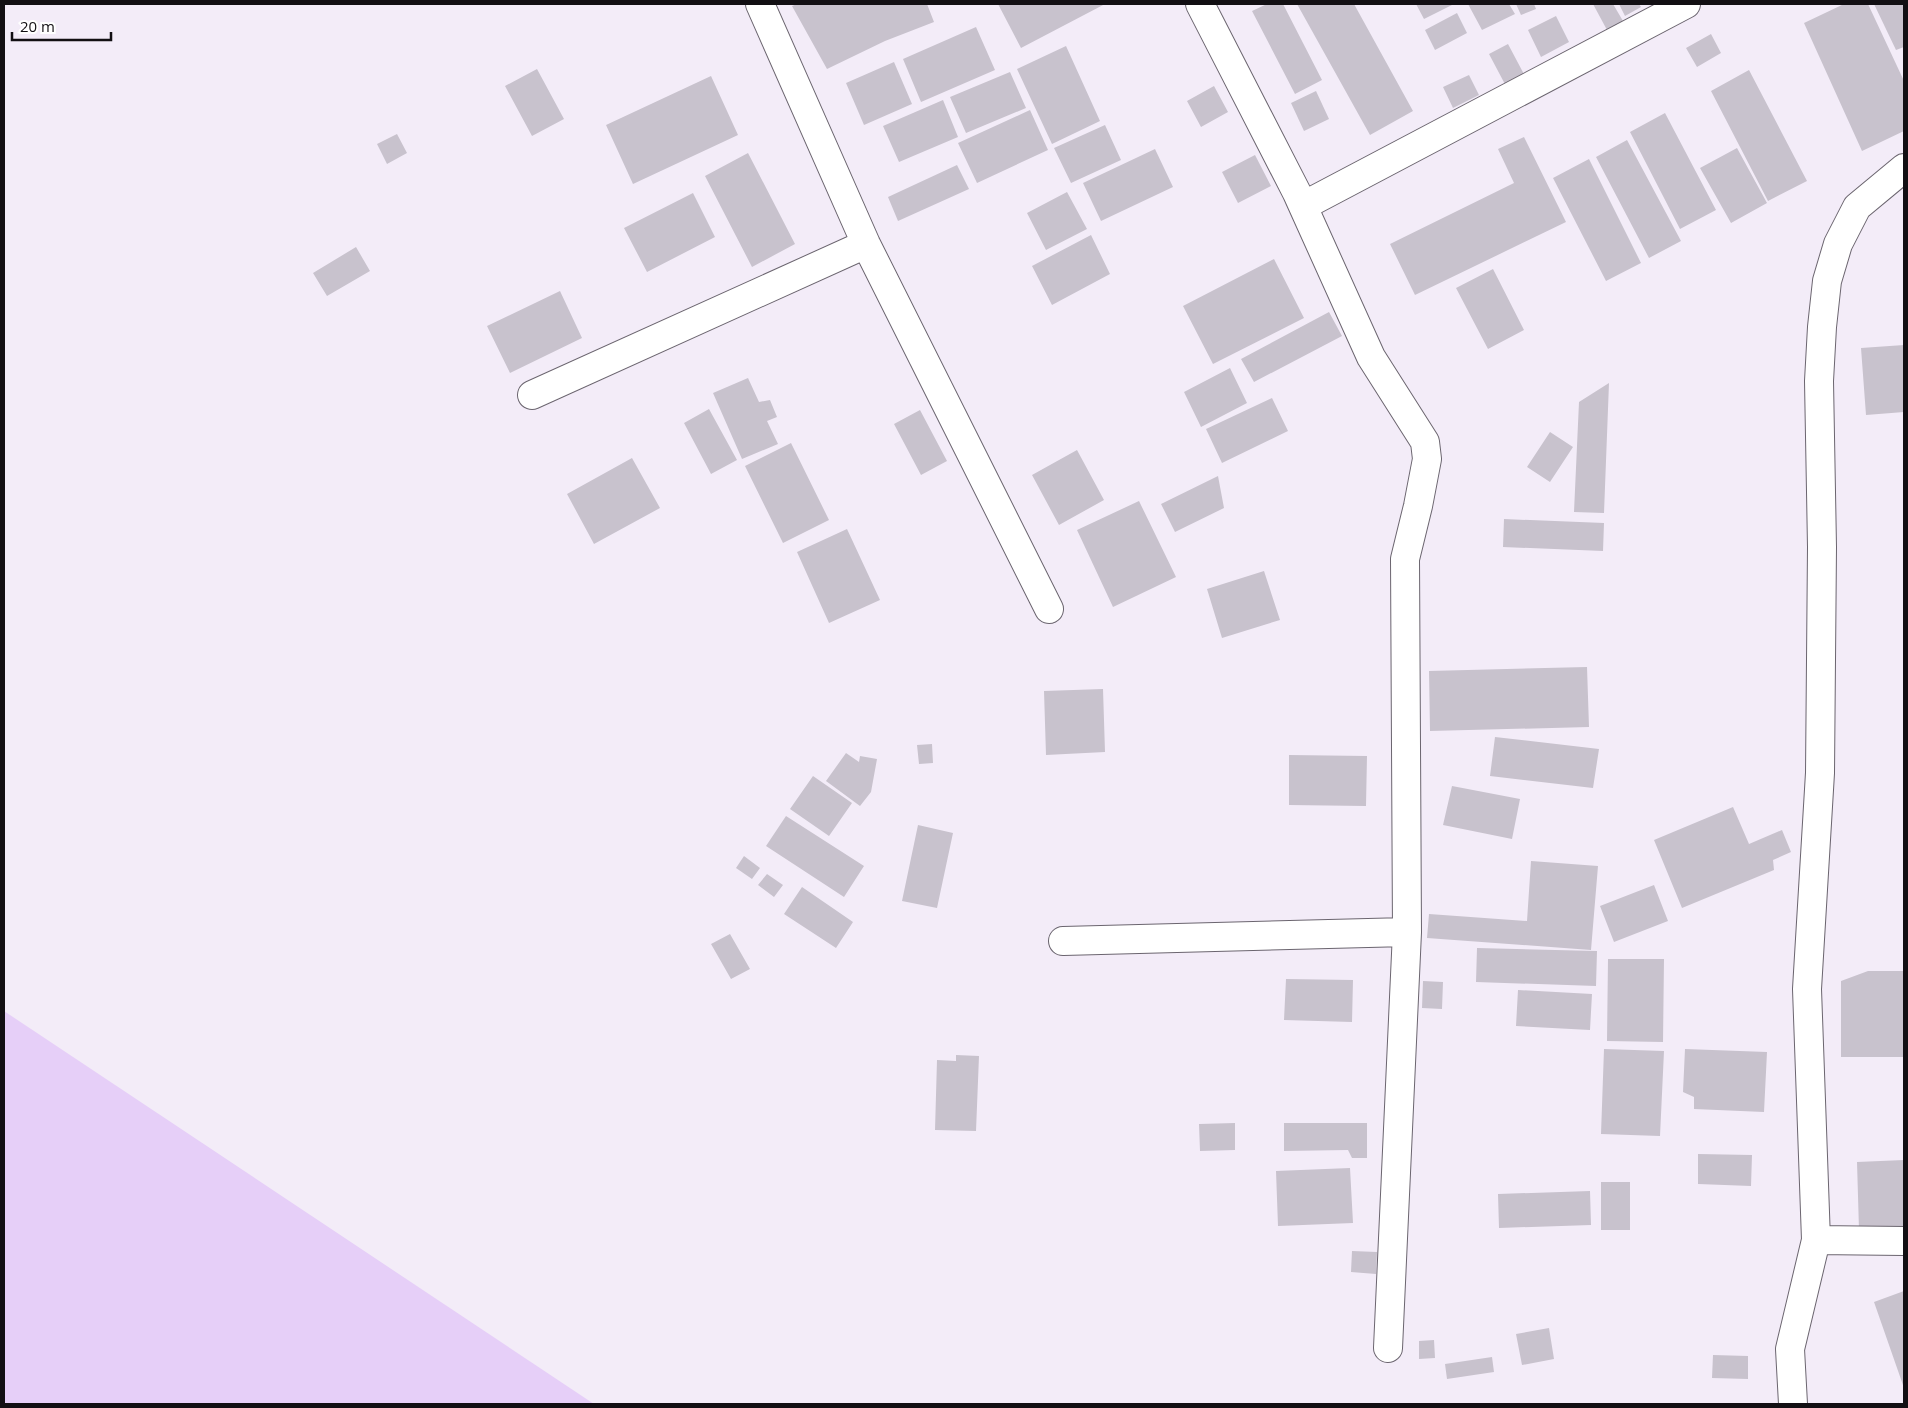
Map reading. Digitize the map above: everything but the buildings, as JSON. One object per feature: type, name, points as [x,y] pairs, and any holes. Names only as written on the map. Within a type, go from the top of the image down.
[{"type":"street","points":[[760,4],[866,244],[1048,609]]},
{"type":"street","points":[[1200,4],[1303,206],[1371,357],[1425,442],[1428,459],[1405,559],[1407,932],[1388,1348]]},
{"type":"street","points":[[1303,206],[1686,4]]},
{"type":"street","points":[[1793,1404],[1790,1349],[1816,1240],[1807,989],[1820,773],[1822,547],[1819,381],[1822,327],[1827,281],[1838,244],[1857,207],[1904,168]]},
{"type":"street","points":[[532,395],[866,244]]},
{"type":"street","points":[[1063,941],[1407,932]]},
{"type":"street","points":[[1816,1240],[1904,1241]]},
{"type":"shaded area","points":[[4,1011],[594,1404],[4,1404]]}]
